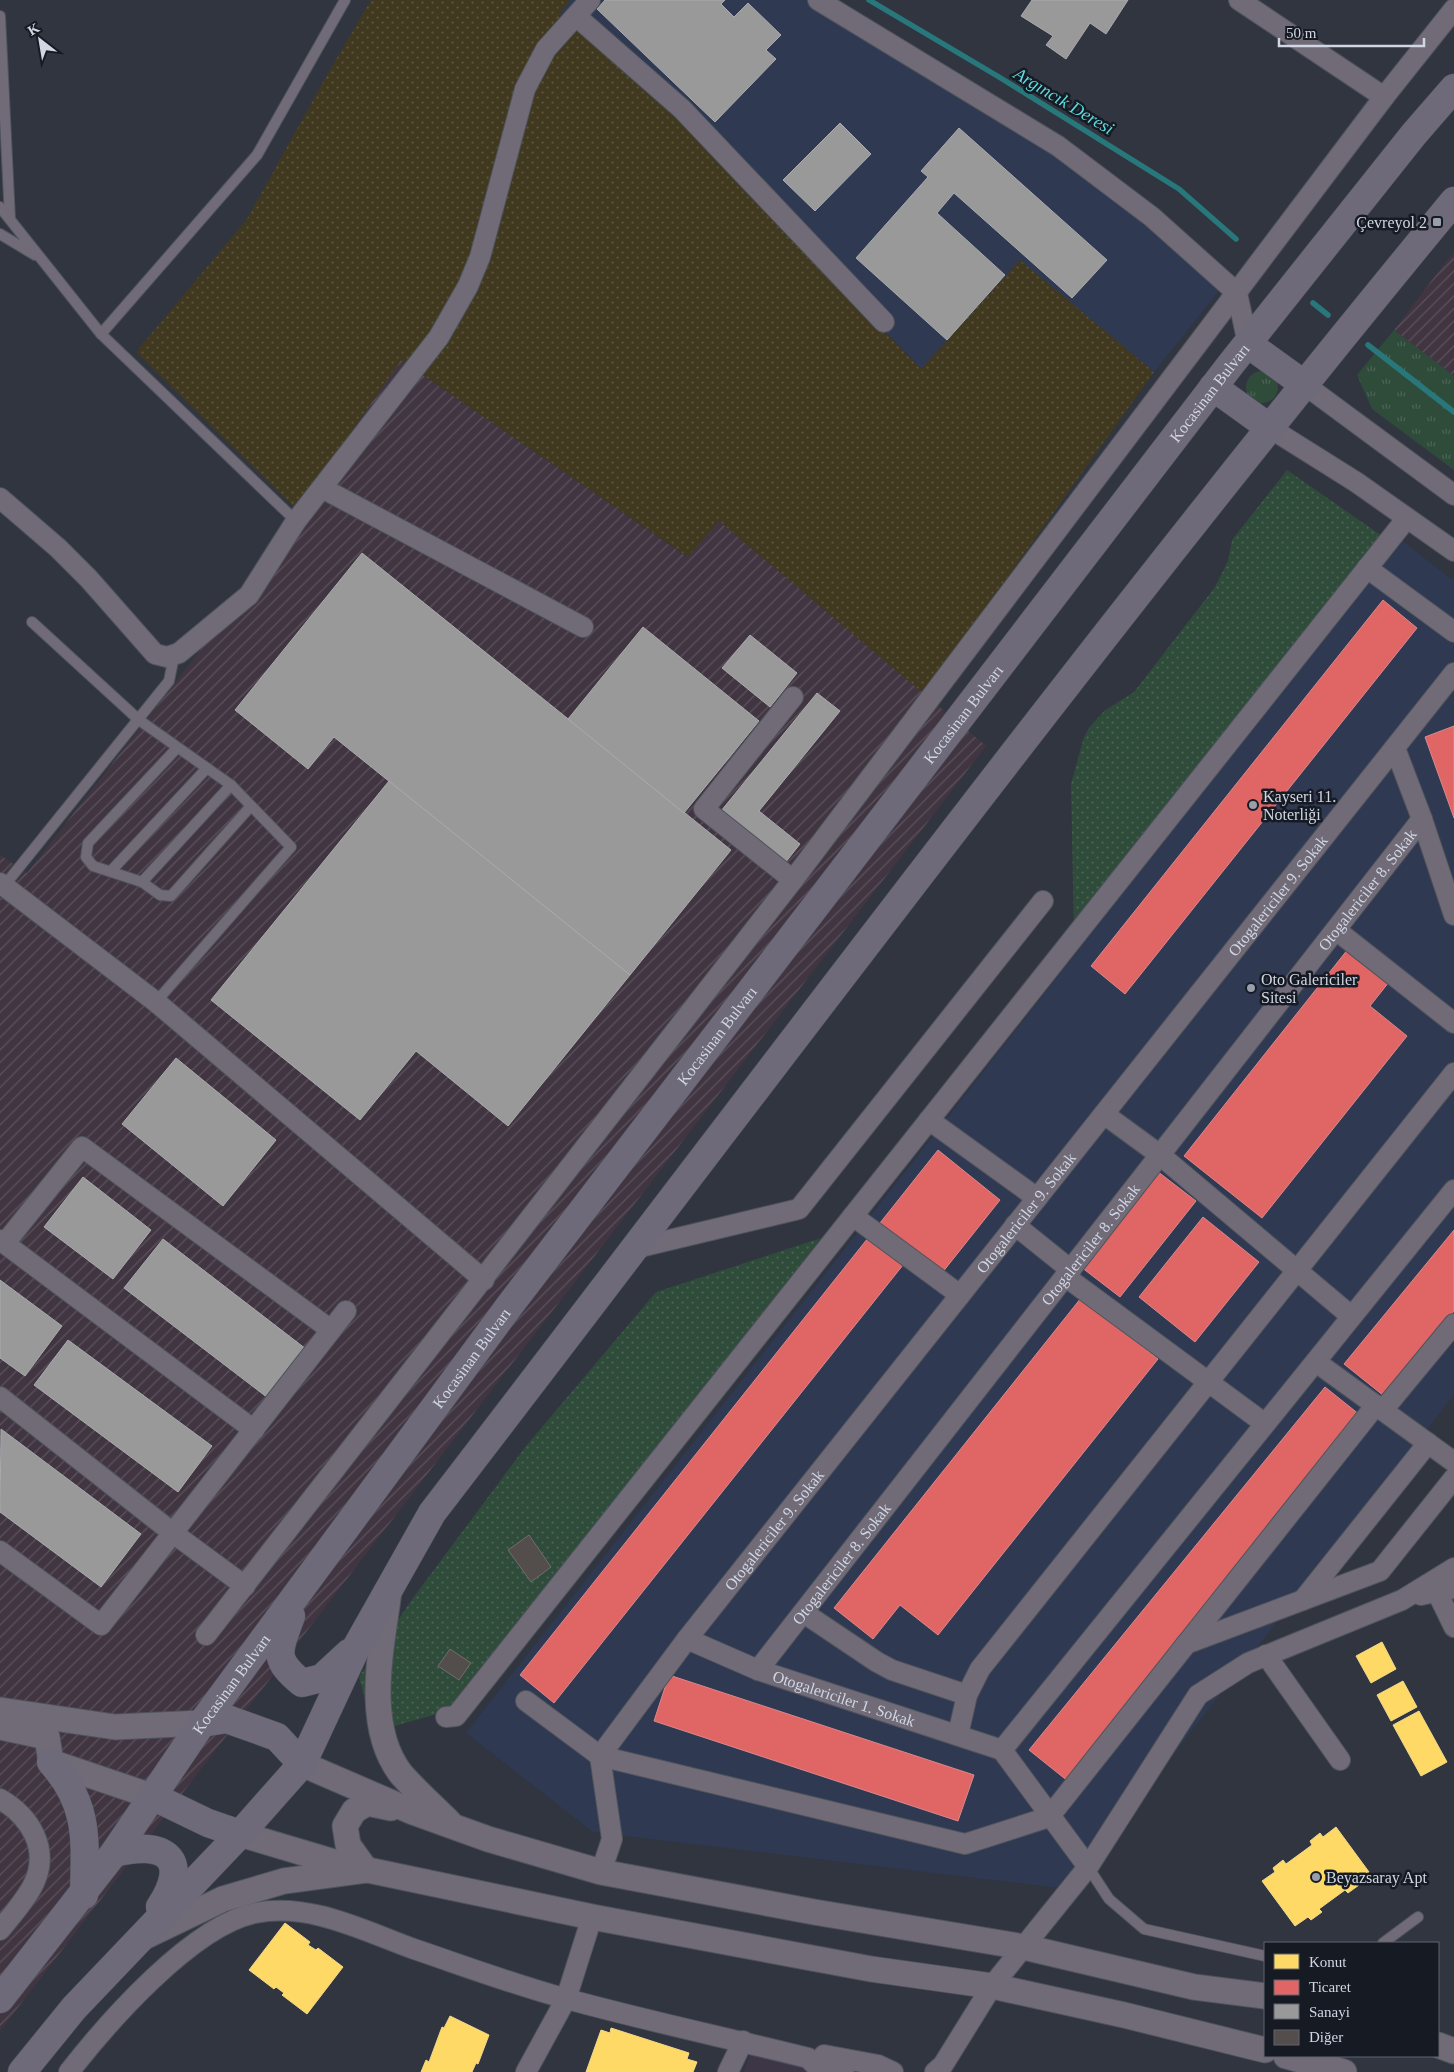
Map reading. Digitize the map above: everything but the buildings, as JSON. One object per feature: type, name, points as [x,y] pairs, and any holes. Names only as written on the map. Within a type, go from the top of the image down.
[{"type":"highway","name":"Kocasinan Bulvarı","points":[[0,1999],[84,1895],[154,1797],[202,1724],[516,1298],[1214,387],[1414,134],[1454,88]]},
{"type":"highway","points":[[22,2072],[74,2008],[240,1834],[302,1764],[357,1646],[432,1513],[851,964],[1270,428],[1454,201]]},
{"type":"highway","points":[[1248,344],[1305,385]]},
{"type":"highway","points":[[1214,387],[1270,428]]},
{"type":"highway","points":[[300,1591],[280,1649],[284,1668],[302,1683],[322,1678],[357,1646]]},
{"type":"highway","points":[[202,1724],[228,1719],[277,1737],[302,1764]]},
{"type":"highway","points":[[51,1762],[72,1789],[83,1820],[86,1836],[84,1895]]},
{"type":"highway","points":[[154,1797],[208,1824],[240,1834]]},
{"type":"highway","points":[[114,1853],[150,1848],[166,1856],[174,1872],[171,1891],[138,1940]]},
{"type":"street","points":[[0,498],[58,548],[89,579],[150,651],[161,656],[174,656],[249,595],[296,521],[423,360],[453,314],[480,257],[525,89],[546,49],[590,0]]},
{"type":"street","points":[[818,0],[1058,146],[1152,217],[1237,293],[1248,344]]},
{"type":"street","points":[[1239,0],[1384,98]]},
{"type":"street","points":[[206,1635],[484,1280],[793,880],[1384,98],[1454,10]]},
{"type":"street","points":[[576,16],[682,109],[884,322]]},
{"type":"street","points":[[1305,385],[1454,495]]},
{"type":"street","points":[[1270,428],[1356,482],[1454,551]]},
{"type":"street","points":[[322,488],[583,627]]},
{"type":"street","points":[[446,1717],[456,1716],[1407,518]]},
{"type":"street","points":[[1367,568],[1454,632]]},
{"type":"street","name":"Otogalericiler 9. Sokak","points":[[600,1756],[687,1639],[1454,673]]},
{"type":"street","points":[[793,697],[704,809],[793,880]]},
{"type":"street","points":[[1394,748],[1422,819],[1454,915]]},
{"type":"street","name":"Otogalericiler 8. Sokak","points":[[758,1670],[1422,819]]},
{"type":"street","points":[[2,884],[156,1002],[484,1280]]},
{"type":"street","points":[[636,1248],[799,1209],[1044,901]]},
{"type":"street","points":[[1336,930],[1454,1023]]},
{"type":"street","points":[[958,1735],[966,1695],[980,1669],[1454,1073]]},
{"type":"street","points":[[1104,1114],[1160,1155],[1351,1316]]},
{"type":"street","points":[[929,1120],[1037,1198]]},
{"type":"street","points":[[254,1430],[2,1241],[82,1147],[331,1330]]},
{"type":"street","points":[[1088,1867],[1049,1817],[1002,1750],[1264,1423],[1316,1362],[1454,1190]]},
{"type":"street","points":[[853,1216],[960,1295]]},
{"type":"street","points":[[1015,1225],[1068,1274],[1264,1423]]},
{"type":"street","points":[[0,1551],[101,1625],[346,1311]]},
{"type":"street","points":[[526,1702],[600,1756],[965,1844],[1049,1817],[1186,1644],[1380,1408],[1454,1324]]},
{"type":"street","points":[[1316,1362],[1454,1462]]},
{"type":"street","points":[[0,1397],[173,1534],[245,1586]]},
{"type":"street","points":[[1302,1600],[1428,1443]]},
{"type":"street","points":[[1186,1644],[1380,1571],[1454,1478]]},
{"type":"street","points":[[1402,1600],[1454,1568]]},
{"type":"street","points":[[389,1588],[380,1664],[377,1711],[390,1755],[401,1773],[453,1827]]},
{"type":"street","points":[[935,2072],[943,2065],[992,1986],[1088,1867],[1198,1695],[1248,1663],[1402,1600],[1445,1590],[1454,1627]]},
{"type":"street","points":[[804,1613],[876,1662],[892,1670],[966,1695]]},
{"type":"street","name":"Otogalericiler 1. Sokak","points":[[687,1639],[758,1670],[1002,1750]]},
{"type":"street","points":[[1266,1655],[1340,1760]]},
{"type":"street","points":[[0,1710],[115,1727],[202,1724]]},
{"type":"street","points":[[0,1727],[47,1737],[51,1762],[154,1797]]},
{"type":"street","points":[[600,1756],[612,1838],[601,1872]]},
{"type":"street","points":[[302,1764],[413,1812],[453,1827],[601,1872],[814,1912],[1024,1947],[1194,1986],[1264,1996]]},
{"type":"street","points":[[0,1800],[26,1818],[35,1834],[39,1851],[39,1866],[35,1882],[0,1930]]},
{"type":"street","points":[[366,1870],[348,1845],[345,1826],[354,1811],[367,1803],[413,1812]]},
{"type":"street","points":[[240,1834],[366,1870],[592,1917],[871,1970],[992,1986],[1124,2015],[1264,2050]]},
{"type":"street","points":[[138,1940],[223,1899],[284,1880],[366,1870]]},
{"type":"street","points":[[70,2072],[131,2003],[182,1953],[228,1923],[253,1913],[278,1910],[318,1914],[566,1999],[808,2058],[820,2055],[878,2065],[893,2072]]},
{"type":"street","points":[[526,2072],[566,1999],[592,1917]]},
{"type":"street","points":[[728,2072],[742,2042]]},
{"type":"street","points":[[1439,2045],[1454,2051]]},
{"type":"street","points":[[1290,2057],[1344,2072]]},
{"type":"street","points":[[808,2058],[814,2064],[844,2072]]},
{"type":"lane","points":[[101,334],[257,155],[345,0]]},
{"type":"lane","points":[[0,16],[10,220]]},
{"type":"lane","points":[[0,206],[101,334],[296,521]]},
{"type":"lane","points":[[0,234],[42,260]]},
{"type":"lane","points":[[32,622],[139,720],[231,785],[291,847],[156,1002]]},
{"type":"lane","points":[[2,884],[139,720],[169,681],[174,656]]},
{"type":"lane","points":[[177,748],[88,843],[86,857],[93,866],[142,882],[160,895],[171,896],[251,806]]},
{"type":"lane","points":[[111,871],[207,768]]},
{"type":"lane","points":[[142,882],[231,785]]},
{"type":"lane","points":[[1088,1867],[1109,1899],[1144,1929],[1264,1956]]},
{"type":"lane","points":[[1384,1942],[1418,1916]]},
{"type":"shaded area","points":[[570,0],[826,0],[945,75],[1226,282],[1154,372],[1020,261],[922,369],[677,119],[559,13]]},
{"type":"shaded area","points":[[1454,251],[1454,376],[1394,330]]},
{"type":"shaded area","points":[[401,360],[687,557],[719,521],[986,746],[0,2031],[0,855],[27,873],[209,639]]},
{"type":"shaded area","name":"Oto Galericiler Sitesi","points":[[1400,539],[1454,581],[1454,1395],[1068,1889],[593,1832],[466,1733]]},
{"type":"shaded area","points":[[757,2053],[840,2072],[743,2072],[750,2055]]},
{"type":"green space","points":[[1394,330],[1454,376],[1454,470],[1372,409],[1357,375]]},
{"type":"green space","points":[[1262,371],[1273,376],[1278,387],[1273,398],[1262,403],[1251,398],[1246,387],[1251,376]]},
{"type":"green space","points":[[1287,470],[1385,538],[1074,938],[1071,784],[1084,737],[1089,728],[1104,711],[1134,692],[1215,587],[1228,561],[1232,540]]},
{"type":"green space","points":[[821,1238],[461,1707],[374,1732],[359,1677],[413,1598],[526,1446],[656,1292]]},
{"type":"sand","points":[[371,0],[570,0],[560,13],[677,119],[921,369],[1020,260],[1154,372],[924,694],[719,521],[688,557],[401,360],[297,510],[136,352],[247,219]]},
{"type":"waterway","name":"Argıncık Deresi","points":[[869,0],[999,77],[1179,189],[1236,239]]},
{"type":"waterway","points":[[1313,303],[1328,315]]},
{"type":"waterway","points":[[1368,345],[1454,412]]},
{"type":"place","name":"Çevreyol 2","points":[[1437,222]]},
{"type":"place","name":"Kayseri 11. Noterliği","points":[[1253,805]]},
{"type":"place","name":"Oto Galericiler Sitesi","points":[[1251,988]]},
{"type":"place","name":"Beyazsaray Apt","points":[[1316,1877]]}]
